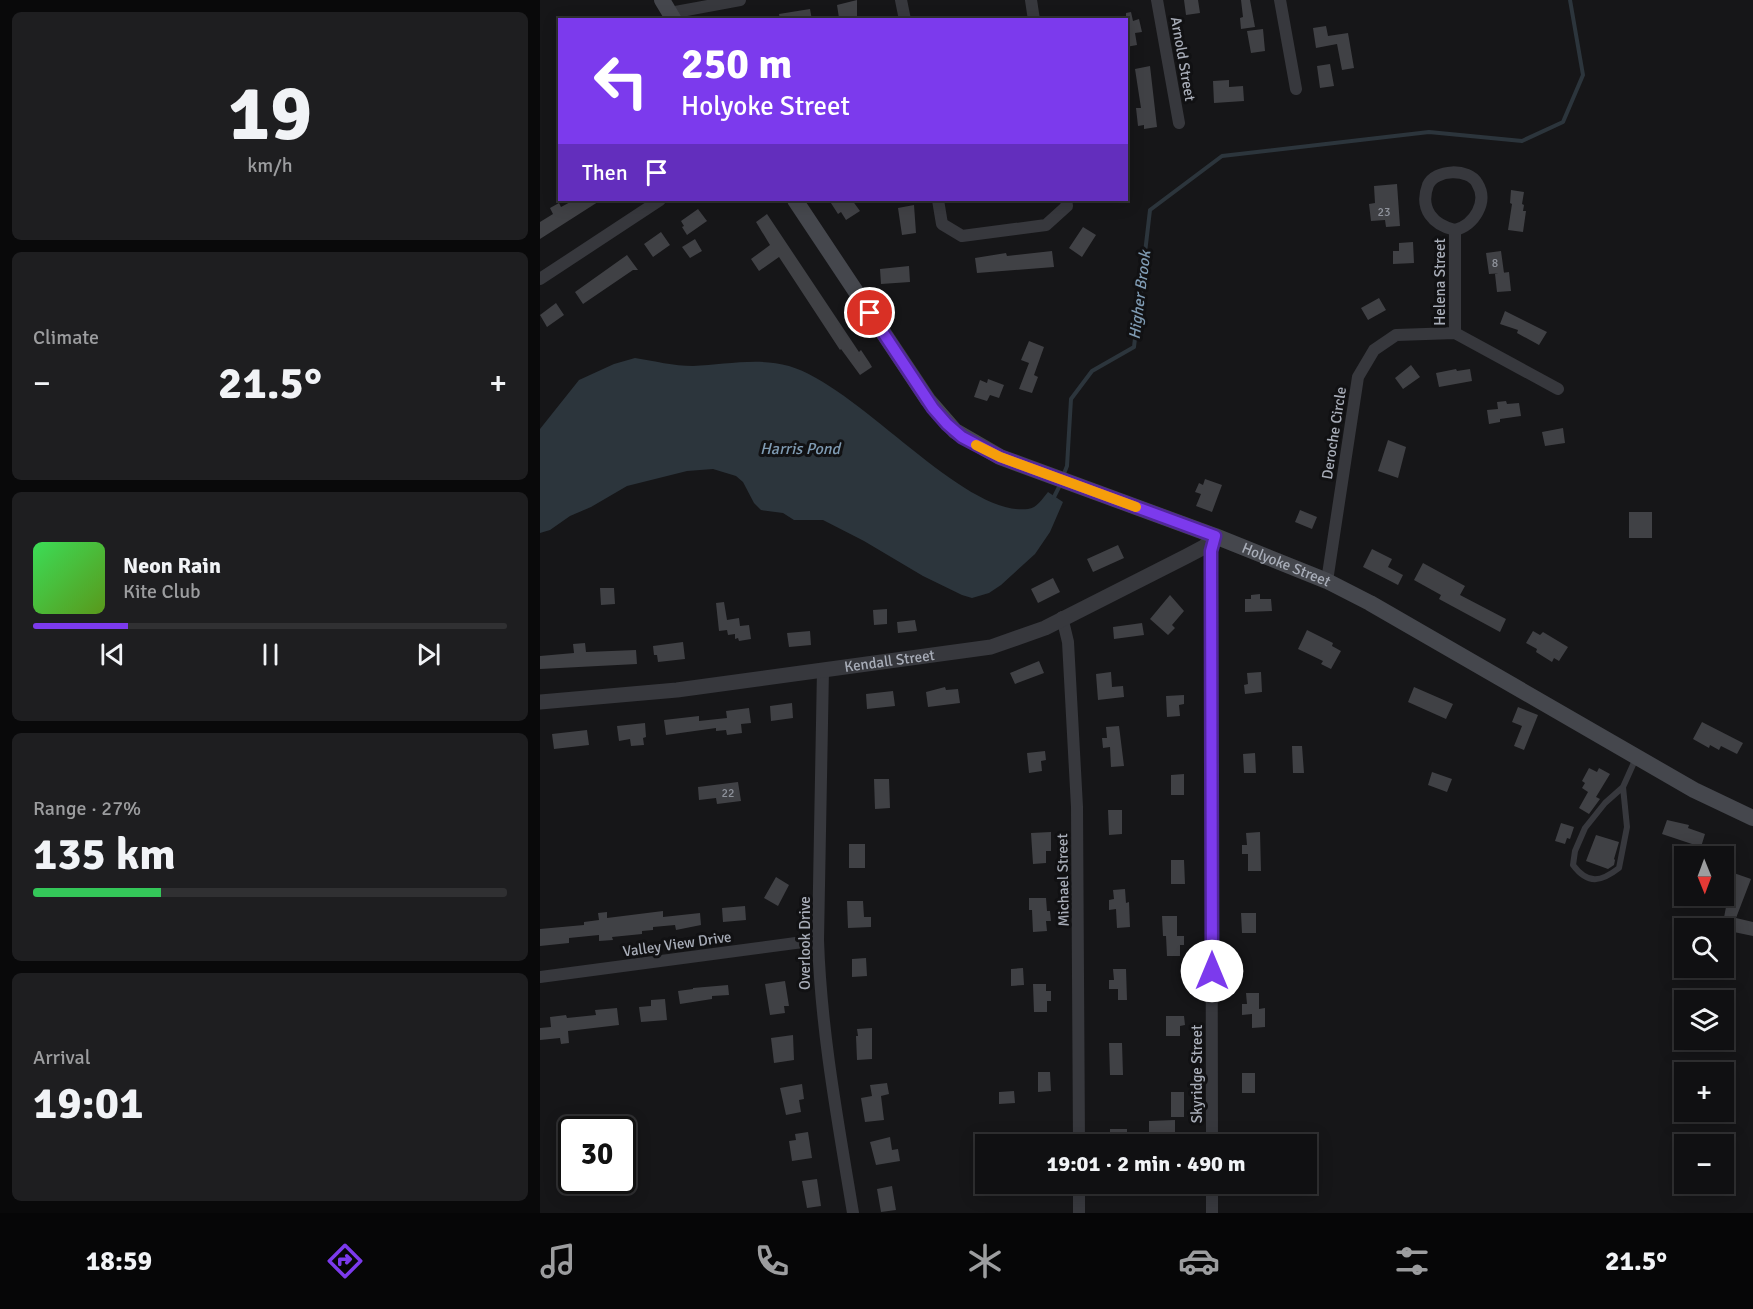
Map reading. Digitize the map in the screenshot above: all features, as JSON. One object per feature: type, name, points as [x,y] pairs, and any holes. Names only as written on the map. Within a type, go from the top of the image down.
[{"type":"main road","name":"Holyoke Street","points":[[796,201],[928,400],[947,424],[962,437],[985,450],[1215,536],[1327,581],[1370,603],[1694,790],[1753,818]]},
{"type":"street","points":[[669,11],[740,0]]},
{"type":"street","points":[[901,0],[905,18]]},
{"type":"street","points":[[1031,0],[1034,18]]},
{"type":"street","name":"Arnold Street","points":[[1157,0],[1179,123]]},
{"type":"street","points":[[1281,0],[1296,89]]},
{"type":"street","name":"Helena Street","points":[[1441,174],[1465,175],[1473,178],[1478,184],[1480,202],[1475,218],[1466,226],[1455,230],[1436,223],[1427,207],[1428,185],[1433,178],[1441,174]]},
{"type":"street","points":[[540,279],[658,201]]},
{"type":"street","points":[[938,201],[942,224],[962,236],[1046,225],[1066,203]]},
{"type":"street","name":"Helena Street","points":[[1455,230],[1455,333]]},
{"type":"street","points":[[1455,333],[1558,389]]},
{"type":"street","name":"Deroche Circle","points":[[1327,581],[1358,377],[1374,350],[1396,335],[1455,333]]},
{"type":"street","name":"Kendall Street","points":[[540,702],[677,690],[991,647],[1044,628],[1204,547],[1215,536]]},
{"type":"street","name":"Skyridge Street","points":[[1212,1134],[1211,551],[1215,536]]},
{"type":"street","name":"Michael Street","points":[[1062,617],[1068,642],[1077,797],[1079,1134]]},
{"type":"street","name":"Overlook Drive","points":[[823,669],[818,940],[824,1028],[853,1213]]},
{"type":"street","name":"Valley View Drive","points":[[540,977],[818,940]]},
{"type":"street","points":[[1079,1194],[1079,1213]]},
{"type":"street","points":[[1212,1194],[1212,1213]]},
{"type":"lane","points":[[1623,787],[1627,827],[1619,868],[1605,879],[1588,878],[1579,873],[1573,865],[1575,851],[1585,828],[1605,803],[1623,787],[1636,757]]},
{"type":"water","name":"Harris Pond","points":[[635,358],[686,366],[765,362],[789,366],[817,379],[847,398],[943,473],[973,493],[1002,506],[1028,509],[1037,505],[1048,492],[1063,502],[1050,532],[1035,554],[1001,585],[989,593],[972,598],[923,576],[823,520],[794,520],[783,513],[761,510],[754,503],[743,482],[736,476],[713,469],[687,471],[627,486],[591,507],[570,516],[550,530],[540,533],[540,429],[579,380],[614,364]]},
{"type":"building","points":[[857,0],[857,18],[839,18],[837,5]]},
{"type":"building","points":[[1184,0],[1198,0],[1200,13],[1186,15]]},
{"type":"building","points":[[1241,0],[1250,0],[1255,27],[1241,29],[1240,18],[1243,17]]},
{"type":"building","points":[[810,9],[812,18],[780,18],[779,14]]},
{"type":"building","points":[[1131,12],[1133,21],[1139,19],[1142,32],[1135,33],[1137,45],[1128,47],[1126,13]]},
{"type":"building","points":[[1326,26],[1328,36],[1348,33],[1354,68],[1342,70],[1337,44],[1316,48],[1313,28]]},
{"type":"building","points":[[1263,29],[1265,51],[1251,53],[1247,31]]},
{"type":"building","points":[[1330,64],[1334,86],[1320,88],[1317,66]]},
{"type":"building","points":[[1150,66],[1157,127],[1144,129],[1144,125],[1138,126],[1136,108],[1141,108],[1135,69]]},
{"type":"building","points":[[1229,80],[1229,87],[1243,86],[1244,101],[1214,103],[1213,81]]},
{"type":"building","points":[[1397,184],[1400,226],[1386,227],[1385,220],[1371,221],[1369,204],[1375,203],[1374,186]]},
{"type":"building","points":[[1511,190],[1524,192],[1522,204],[1524,205],[1523,211],[1526,211],[1523,232],[1508,230],[1512,204],[1510,203]]},
{"type":"building","points":[[572,201],[599,201],[540,239],[540,222],[553,214],[550,208],[559,203],[561,207]]},
{"type":"building","points":[[830,201],[853,201],[860,211],[846,220],[841,212],[838,214]]},
{"type":"building","points":[[914,205],[916,233],[902,235],[898,208]]},
{"type":"building","points":[[698,209],[707,221],[687,235],[681,221]]},
{"type":"building","points":[[767,214],[859,352],[861,350],[872,367],[860,375],[840,350],[779,257],[759,271],[751,259],[770,245],[756,222]]},
{"type":"building","points":[[1083,227],[1096,235],[1082,257],[1069,248]]},
{"type":"building","points":[[661,232],[670,245],[653,257],[644,244]]},
{"type":"building","points":[[695,239],[702,251],[690,258],[682,247]]},
{"type":"building","points":[[1413,242],[1414,263],[1393,264],[1393,251],[1399,251],[1399,243]]},
{"type":"building","points":[[1052,251],[1054,267],[977,273],[975,258],[1006,253],[1007,256]]},
{"type":"building","points":[[1501,251],[1504,273],[1489,274],[1486,253]]},
{"type":"building","points":[[627,255],[638,270],[633,270],[583,304],[575,292]]},
{"type":"building","points":[[909,266],[910,282],[881,284],[880,269]]},
{"type":"building","points":[[1509,272],[1511,291],[1497,292],[1495,274]]},
{"type":"building","points":[[1379,298],[1386,310],[1368,320],[1361,308]]},
{"type":"building","points":[[556,303],[564,315],[547,327],[540,315]]},
{"type":"building","points":[[1505,311],[1547,332],[1539,345],[1517,333],[1518,330],[1500,324]]},
{"type":"building","points":[[1029,341],[1044,347],[1034,375],[1038,377],[1032,393],[1019,389],[1029,363],[1021,360]]},
{"type":"building","points":[[1411,365],[1420,377],[1403,389],[1395,378]]},
{"type":"building","points":[[1456,369],[1457,371],[1470,369],[1472,381],[1439,387],[1436,373]]},
{"type":"building","points":[[988,379],[1004,385],[999,398],[990,395],[987,401],[974,397],[980,380],[987,383]]},
{"type":"building","points":[[1506,401],[1507,404],[1519,403],[1521,416],[1500,419],[1500,422],[1489,424],[1487,410],[1498,409],[1497,402]]},
{"type":"building","points":[[1563,428],[1565,443],[1545,446],[1542,432]]},
{"type":"building","points":[[1388,440],[1406,447],[1398,478],[1378,471]]},
{"type":"building","points":[[1205,479],[1222,485],[1212,512],[1196,506],[1201,494],[1195,492],[1199,483],[1203,485]]},
{"type":"building","points":[[1300,510],[1317,517],[1312,529],[1295,522]]},
{"type":"building","points":[[1629,512],[1652,512],[1652,538],[1629,538]]},
{"type":"building","points":[[1118,545],[1124,558],[1093,572],[1087,559]]},
{"type":"building","points":[[1372,549],[1392,559],[1388,567],[1403,575],[1398,585],[1363,567]]},
{"type":"building","points":[[1423,563],[1465,586],[1460,595],[1506,619],[1500,632],[1439,599],[1441,595],[1414,580]]},
{"type":"building","points":[[1053,578],[1060,592],[1038,603],[1031,589]]},
{"type":"building","points":[[600,588],[614,588],[615,604],[601,605]]},
{"type":"building","points":[[1260,594],[1260,599],[1271,599],[1272,611],[1245,612],[1245,599],[1251,599],[1251,595]]},
{"type":"building","points":[[1170,595],[1184,611],[1172,625],[1175,628],[1168,635],[1150,619]]},
{"type":"building","points":[[724,602],[727,620],[739,618],[740,626],[749,625],[751,639],[739,641],[738,638],[735,639],[735,634],[728,635],[727,630],[719,631],[716,603]]},
{"type":"building","points":[[887,609],[887,624],[874,625],[873,610]]},
{"type":"building","points":[[915,620],[917,631],[898,633],[897,622]]},
{"type":"building","points":[[1142,623],[1144,635],[1114,639],[1113,627]]},
{"type":"building","points":[[1307,630],[1333,643],[1332,646],[1341,651],[1331,669],[1321,664],[1323,661],[1298,649]]},
{"type":"building","points":[[810,631],[811,645],[789,647],[787,633]]},
{"type":"building","points":[[1533,631],[1540,635],[1543,632],[1568,647],[1559,661],[1554,658],[1552,662],[1526,643]]},
{"type":"building","points":[[683,642],[685,659],[658,662],[653,646]]},
{"type":"building","points":[[585,643],[586,652],[636,650],[637,664],[540,669],[540,656],[574,653],[573,644]]},
{"type":"building","points":[[1039,661],[1044,673],[1015,684],[1010,673]]},
{"type":"building","points":[[1111,672],[1112,687],[1123,686],[1124,697],[1098,700],[1096,674]]},
{"type":"building","points":[[1261,672],[1262,692],[1245,694],[1244,685],[1248,684],[1247,673]]},
{"type":"building","points":[[945,687],[946,690],[958,689],[960,703],[928,707],[926,692]]},
{"type":"building","points":[[1414,687],[1453,704],[1446,719],[1408,702]]},
{"type":"building","points":[[893,691],[895,706],[867,709],[866,694]]},
{"type":"building","points":[[1184,695],[1184,704],[1179,705],[1180,716],[1167,717],[1166,696]]},
{"type":"building","points":[[792,703],[793,718],[771,721],[770,706]]},
{"type":"building","points":[[1518,707],[1538,715],[1524,750],[1514,746],[1522,726],[1512,722]]},
{"type":"building","points":[[749,708],[751,723],[741,724],[742,733],[727,735],[726,730],[716,731],[716,728],[666,735],[664,720],[699,716],[699,721],[727,718],[726,711]]},
{"type":"building","points":[[1702,722],[1743,743],[1737,754],[1721,746],[1719,750],[1710,745],[1709,748],[1693,739]]},
{"type":"building","points":[[645,723],[644,745],[631,746],[630,739],[619,741],[617,726]]},
{"type":"building","points":[[1119,726],[1124,766],[1111,767],[1110,747],[1103,748],[1102,738],[1107,738],[1106,727]]},
{"type":"building","points":[[587,730],[589,745],[554,749],[552,734]]},
{"type":"building","points":[[1292,746],[1302,746],[1304,773],[1293,773]]},
{"type":"building","points":[[1045,751],[1046,760],[1041,761],[1042,771],[1029,773],[1027,753]]},
{"type":"building","points":[[1255,753],[1256,773],[1244,773],[1243,754]]},
{"type":"building","points":[[1589,768],[1597,772],[1599,768],[1610,774],[1596,797],[1600,799],[1589,814],[1579,808],[1588,792],[1582,788],[1585,783],[1582,781]]},
{"type":"building","points":[[1432,772],[1452,779],[1447,792],[1428,785]]},
{"type":"building","points":[[1184,774],[1184,795],[1171,795],[1171,775]]},
{"type":"building","points":[[874,779],[889,779],[890,808],[875,809]]},
{"type":"building","points":[[738,782],[741,801],[717,804],[716,798],[699,800],[698,787]]},
{"type":"building","points":[[1108,810],[1122,810],[1122,834],[1109,835]]},
{"type":"building","points":[[1667,820],[1689,825],[1688,828],[1705,834],[1701,846],[1698,846],[1662,834]]},
{"type":"building","points":[[1561,823],[1574,827],[1570,839],[1567,838],[1565,844],[1555,841]]},
{"type":"building","points":[[1051,832],[1051,851],[1046,851],[1046,863],[1033,864],[1031,833]]},
{"type":"building","points":[[1260,832],[1261,871],[1248,871],[1248,854],[1242,854],[1242,845],[1247,845],[1246,833]]},
{"type":"building","points":[[1596,835],[1619,842],[1614,865],[1608,869],[1586,861]]},
{"type":"building","points":[[849,844],[865,844],[865,868],[849,868]]},
{"type":"building","points":[[1171,860],[1184,860],[1185,884],[1171,884]]},
{"type":"building","points":[[1734,873],[1751,879],[1736,918],[1753,922],[1753,936],[1734,932],[1734,918],[1724,918],[1726,907],[1723,906],[1734,906]]},
{"type":"building","points":[[776,877],[789,885],[778,906],[764,898]]},
{"type":"building","points":[[1125,889],[1126,903],[1129,902],[1130,927],[1117,928],[1116,909],[1109,910],[1109,900],[1114,899],[1113,890]]},
{"type":"building","points":[[1029,898],[1046,898],[1051,921],[1046,921],[1047,931],[1033,932]]},
{"type":"building","points":[[847,901],[863,901],[864,917],[871,917],[871,927],[848,928]]},
{"type":"building","points":[[745,906],[746,920],[723,922],[722,908]]},
{"type":"building","points":[[663,911],[663,917],[700,913],[701,925],[676,930],[675,925],[653,927],[653,930],[642,931],[642,934],[612,937],[613,940],[599,941],[599,935],[569,938],[569,943],[540,946],[540,929],[584,925],[584,922],[599,920],[598,913],[607,912],[607,918]]},
{"type":"building","points":[[1241,913],[1256,913],[1256,933],[1242,933]]},
{"type":"building","points":[[1162,916],[1177,916],[1177,936],[1184,936],[1184,945],[1180,945],[1180,956],[1167,956]]},
{"type":"building","points":[[866,958],[867,976],[852,977],[852,959]]},
{"type":"building","points":[[1023,968],[1024,985],[1011,986],[1011,969]]},
{"type":"building","points":[[1113,969],[1126,969],[1127,1000],[1118,1000],[1118,989],[1109,989],[1109,980],[1114,980]]},
{"type":"building","points":[[785,981],[789,1006],[784,1006],[785,1013],[770,1015],[765,984]]},
{"type":"building","points":[[1033,984],[1046,984],[1046,991],[1051,991],[1051,1001],[1047,1001],[1047,1012],[1034,1012]]},
{"type":"building","points":[[728,985],[729,995],[712,996],[712,999],[680,1004],[678,991]]},
{"type":"building","points":[[1246,993],[1259,993],[1259,1009],[1265,1008],[1265,1027],[1252,1028],[1252,1014],[1242,1015],[1242,1004],[1247,1004]]},
{"type":"building","points":[[665,999],[667,1020],[641,1022],[639,1007],[651,1006],[651,1000]]},
{"type":"building","points":[[617,1008],[619,1025],[568,1031],[569,1043],[561,1044],[560,1038],[540,1040],[540,1028],[551,1027],[550,1017],[596,1015],[595,1010]]},
{"type":"building","points":[[1166,1016],[1184,1016],[1185,1025],[1180,1026],[1180,1036],[1166,1036]]},
{"type":"building","points":[[872,1028],[872,1059],[857,1060],[857,1029]]},
{"type":"building","points":[[793,1035],[794,1060],[774,1063],[771,1038]]},
{"type":"building","points":[[1109,1043],[1122,1043],[1123,1075],[1110,1075]]},
{"type":"building","points":[[1038,1072],[1050,1072],[1051,1091],[1038,1092]]},
{"type":"building","points":[[1242,1073],[1255,1073],[1255,1093],[1242,1093]]},
{"type":"building","points":[[887,1083],[889,1094],[881,1096],[884,1120],[865,1122],[861,1098],[872,1096],[870,1085]]},
{"type":"building","points":[[802,1084],[804,1099],[799,1100],[801,1112],[786,1115],[780,1088]]},
{"type":"building","points":[[1014,1091],[1015,1103],[999,1104],[999,1092]]},
{"type":"building","points":[[1171,1092],[1184,1092],[1184,1117],[1171,1117]]},
{"type":"building","points":[[1175,1120],[1175,1134],[1149,1134],[1149,1121]]},
{"type":"building","points":[[1110,1129],[1127,1129],[1127,1134],[1110,1134]]},
{"type":"building","points":[[808,1132],[812,1158],[792,1161],[789,1141],[796,1140],[795,1134]]},
{"type":"building","points":[[890,1137],[892,1150],[898,1149],[900,1161],[876,1165],[870,1142]]},
{"type":"building","points":[[817,1179],[821,1206],[807,1208],[802,1181]]},
{"type":"building","points":[[892,1186],[896,1210],[881,1212],[877,1189]]},
{"type":"waterway","name":"Higher Brook","points":[[1063,476],[1067,466],[1071,399],[1092,371],[1134,347],[1150,210],[1222,156],[1429,132],[1522,141],[1563,122],[1583,75],[1570,0]]},
{"type":"waterway","name":"Higher Brook","points":[[1054,497],[1061,483]]},
{"type":"slow traffic","points":[[976,445],[1000,457],[1136,507]]},
{"type":"route","points":[[870,313],[933,408],[962,437],[1000,457],[1215,536],[1211,551],[1212,971]]}]
